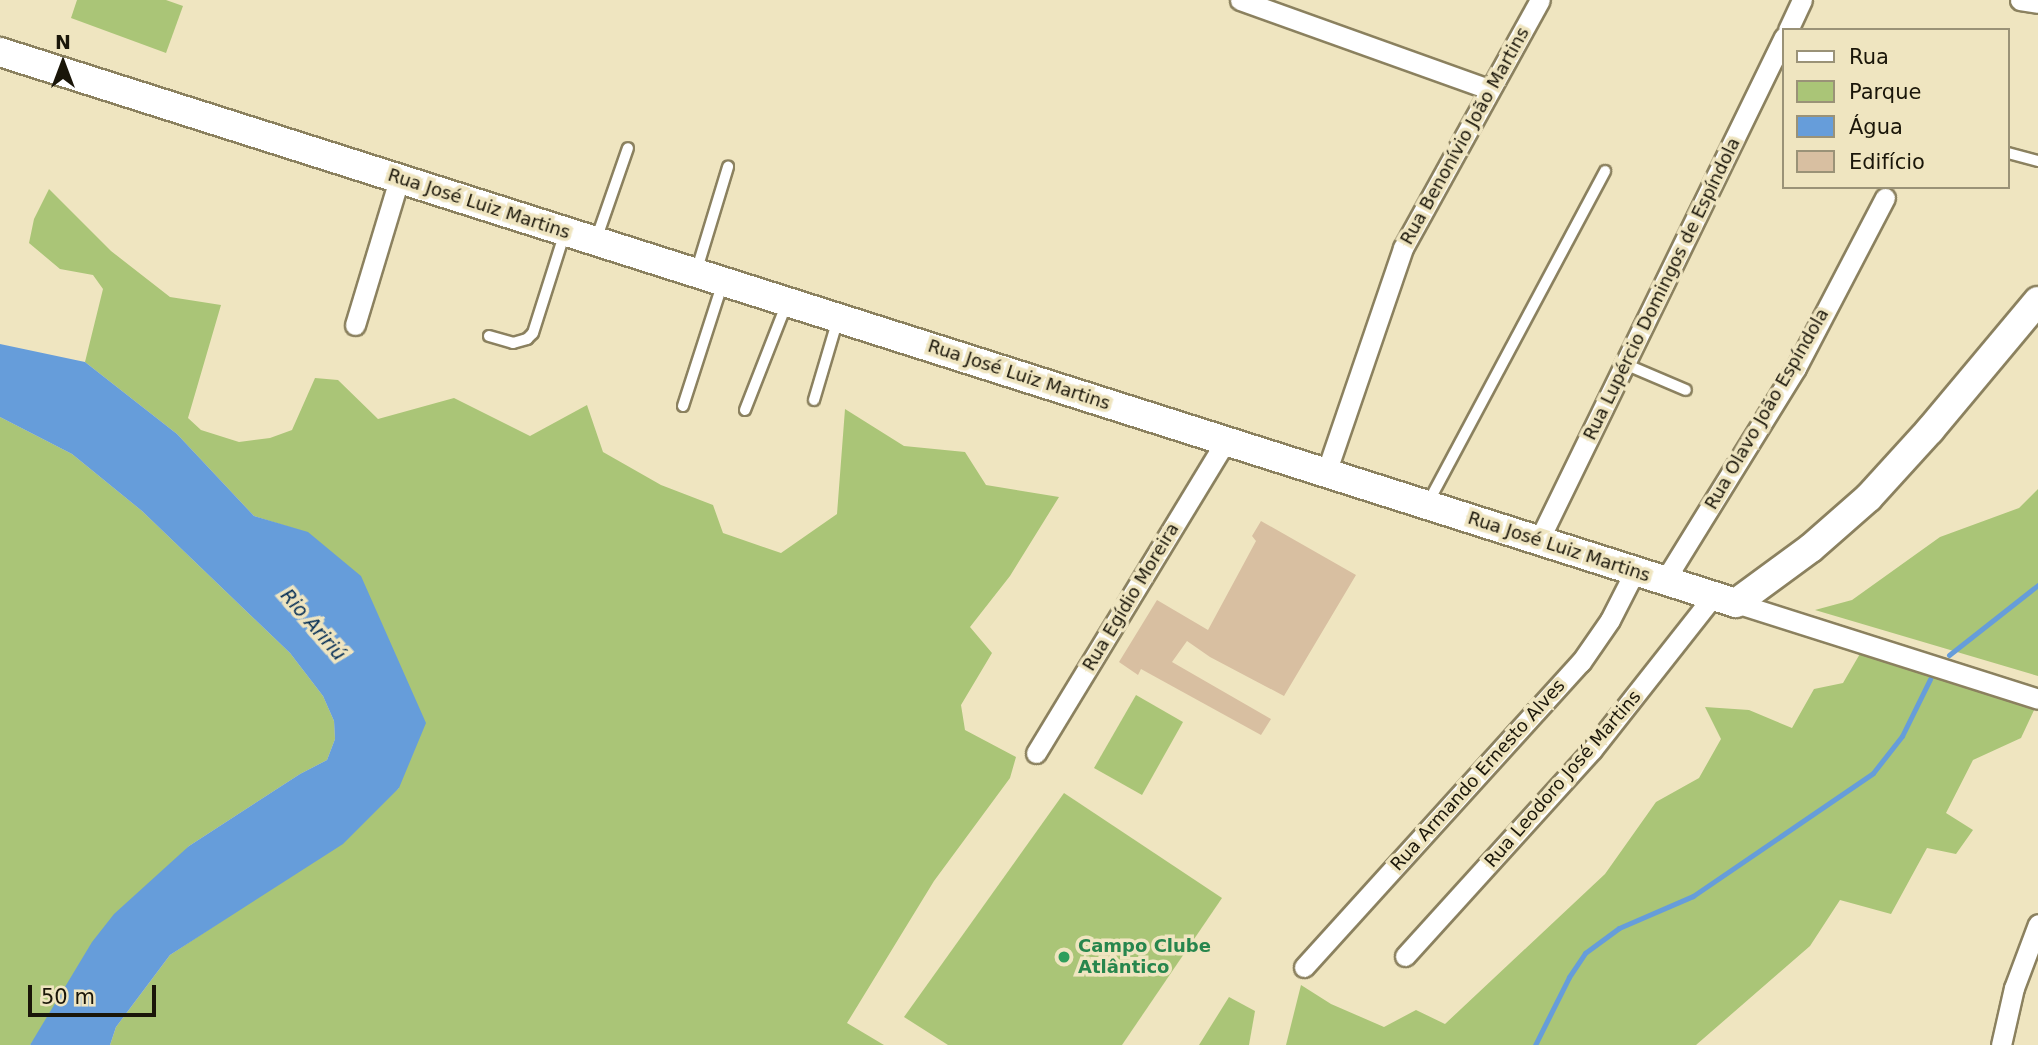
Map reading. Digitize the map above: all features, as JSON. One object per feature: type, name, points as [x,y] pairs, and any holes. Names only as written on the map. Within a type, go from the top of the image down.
[{"type":"main road","name":"Rua José Luiz Martins","points":[[0,52],[1725,600]]},
{"type":"main road","points":[[1725,600],[1811,548],[1890,475],[2038,301]]},
{"type":"street","points":[[1240,0],[1488,89]]},
{"type":"street","name":"Rua Benonívio João Martins","points":[[1326,473],[1403,248],[1488,89],[1540,0]]},
{"type":"street","points":[[1789,28],[1802,0]]},
{"type":"street","points":[[2020,0],[2038,3]]},
{"type":"street","name":"Rua Lupércio Domingos de Espíndola","points":[[1539,540],[1783,39]]},
{"type":"street","points":[[355,325],[399,178]]},
{"type":"street","name":"Rua Olavo João Espíndola","points":[[1665,580],[1796,368],[1885,198]]},
{"type":"street","name":"Rua Egídio Moreira","points":[[1036,753],[1226,441]]},
{"type":"street","name":"Rua Armando Ernesto Alves","points":[[1304,967],[1581,662],[1610,621],[1635,571]]},
{"type":"street","name":"Rua José Luiz Martins","points":[[1725,600],[2038,699]]},
{"type":"street","name":"Rua Leodoro José Martins","points":[[1405,956],[1725,600]]},
{"type":"street","points":[[2001,1045],[2014,988],[2038,924]]},
{"type":"lane","points":[[595,241],[628,148]]},
{"type":"lane","points":[[2010,154],[2038,162]]},
{"type":"lane","points":[[695,273],[728,167]]},
{"type":"lane","points":[[1427,505],[1605,172]]},
{"type":"lane","points":[[489,335],[513,343],[527,339],[533,333],[565,232]]},
{"type":"lane","points":[[683,406],[723,282]]},
{"type":"lane","points":[[745,410],[787,302]]},
{"type":"lane","points":[[814,400],[838,318]]},
{"type":"lane","points":[[1625,365],[1685,390]]},
{"type":"green space","points":[[77,0],[166,0],[183,6],[166,53],[71,18]]},
{"type":"green space","points":[[49,189],[111,251],[170,297],[221,305],[188,418],[201,430],[239,442],[270,438],[292,430],[315,378],[338,380],[378,419],[454,398],[530,436],[587,405],[603,452],[661,485],[713,505],[723,533],[781,553],[837,514],[845,409],[904,446],[965,452],[986,485],[1059,497],[1010,576],[970,627],[992,653],[961,705],[965,730],[1016,757],[1010,778],[934,881],[847,1023],[884,1045],[110,1045],[116,1027],[170,955],[255,899],[399,788],[308,533],[254,516],[177,434],[85,362],[103,289],[93,275],[60,269],[29,243],[34,219]]},
{"type":"green space","points":[[0,417],[72,454],[142,511],[290,653],[323,696],[334,721],[335,739],[327,760],[300,774],[189,846],[30,1045],[0,1045]]},
{"type":"green space","points":[[2038,489],[2038,676],[1815,610],[1852,600],[1940,537],[2019,508]]},
{"type":"green space","points":[[1861,652],[2035,708],[2021,738],[1973,760],[1946,813],[1973,830],[1956,854],[1927,848],[1891,914],[1840,900],[1810,946],[1696,1045],[1286,1045],[1301,985],[1331,1004],[1384,1027],[1416,1010],[1445,1024],[1605,874],[1656,802],[1699,778],[1721,739],[1705,707],[1749,710],[1792,728],[1814,689],[1843,683]]},
{"type":"green space","points":[[1136,695],[1183,722],[1142,795],[1094,768]]},
{"type":"green space","name":"Campo Clube Atlântico","points":[[1064,793],[1222,898],[1122,1045],[948,1045],[904,1017]]},
{"type":"green space","points":[[1229,997],[1255,1011],[1249,1045],[1199,1045]]},
{"type":"water","name":"Rio Aririú","points":[[0,344],[85,362],[177,434],[254,516],[308,532],[361,576],[426,723],[399,788],[343,844],[170,955],[116,1027],[110,1045],[30,1045],[92,942],[114,914],[189,846],[300,774],[327,760],[335,739],[334,721],[323,696],[290,653],[142,511],[72,454],[0,417]]},
{"type":"building","points":[[1261,521],[1356,575],[1284,696],[1210,657],[1187,641],[1172,662],[1271,719],[1261,735],[1141,669],[1138,675],[1119,662],[1157,600],[1208,630],[1256,541],[1252,536]]},
{"type":"waterway","points":[[1949,655],[2038,585]]},
{"type":"waterway","points":[[1535,1045],[1569,977],[1585,953],[1619,928],[1693,896],[1873,773],[1902,736],[1930,679]]},
{"type":"place","name":"Campo Clube Atlântico","points":[[1064,957]]}]
